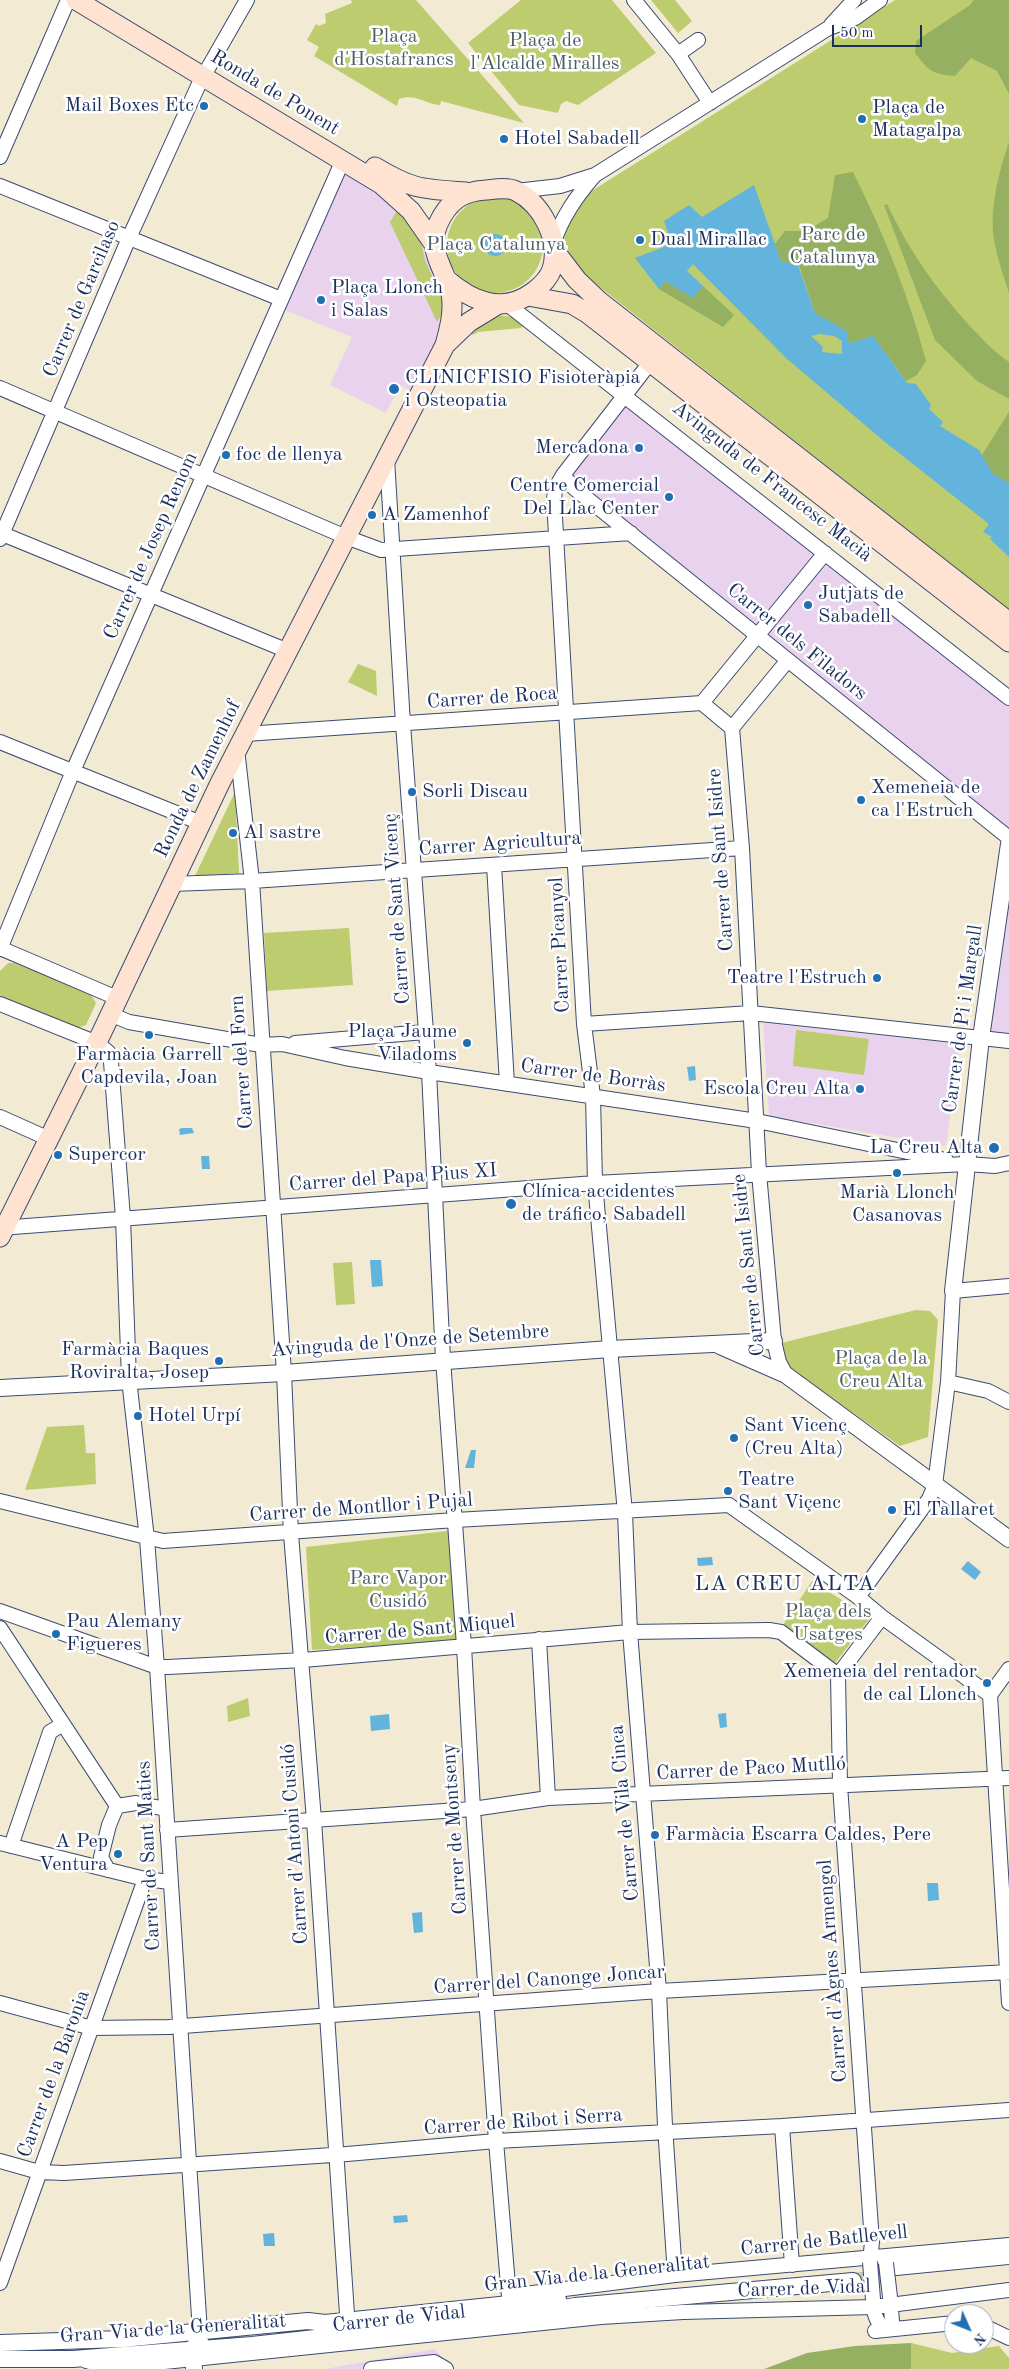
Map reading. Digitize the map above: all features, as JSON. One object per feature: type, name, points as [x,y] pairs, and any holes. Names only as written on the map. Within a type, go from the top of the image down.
[{"type":"main road","name":"Ronda de Ponent","points":[[76,0],[404,183],[419,188],[466,192]]},
{"type":"main road","name":"Ronda de Ponent","points":[[98,0],[381,184],[403,202],[434,244]]},
{"type":"main road","points":[[499,189],[516,191],[544,217],[550,230],[554,247],[552,269],[547,278],[528,296],[502,304],[466,293],[445,278],[434,244],[437,227],[443,213],[453,201],[466,192],[499,189]]},
{"type":"main road","name":"Avinguda de Francesc Macià","points":[[554,247],[584,288],[655,356],[1009,642]]},
{"type":"main road","name":"Ronda de Zamenhof","points":[[1,1231],[97,1043],[171,884],[241,742],[445,345],[451,318],[452,300],[445,278]]},
{"type":"main road","name":"Avinguda de Francesc Macià","points":[[528,296],[555,300],[580,308],[655,356],[1009,622]]},
{"type":"main road","name":"Ronda de Zamenhof","points":[[445,345],[476,317],[502,304]]},
{"type":"street","points":[[0,157],[68,0]]},
{"type":"street","name":"Carrer de Garcilaso","points":[[1,535],[129,238],[205,71],[246,0]]},
{"type":"street","points":[[827,29],[854,0]]},
{"type":"street","points":[[516,191],[560,186],[595,175],[827,29],[855,18],[880,0]]},
{"type":"street","points":[[639,2],[678,54],[710,103]]},
{"type":"street","points":[[678,54],[698,40]]},
{"type":"street","name":"Carrer de Josep Renom","points":[[0,949],[73,771],[153,594],[343,160]]},
{"type":"street","points":[[554,247],[559,225],[569,207],[595,175]]},
{"type":"street","points":[[0,186],[281,299]]},
{"type":"street","name":"Avinguda de Francesc Macià","points":[[502,304],[625,395],[1009,698]]},
{"type":"street","name":"Carrer Picanyol","points":[[610,1348],[595,1183],[593,1096],[584,1024],[576,859],[565,713],[554,489],[655,356]]},
{"type":"street","points":[[0,388],[346,537],[381,550],[631,533]]},
{"type":"street","name":"Carrer de Sant Vicenç","points":[[387,456],[429,1072],[443,1359]]},
{"type":"street","name":"Carrer dels Filadors","points":[[563,475],[574,488],[1009,838]]},
{"type":"street","points":[[1,535],[153,594],[288,651]]},
{"type":"street","points":[[788,660],[732,728],[702,703],[825,553]]},
{"type":"street","name":"Carrer de Roca","points":[[241,742],[404,724],[702,703]]},
{"type":"street","name":"Carrer de Sant Isidre","points":[[732,728],[742,848],[759,1173],[774,1341],[779,1362],[786,1375]]},
{"type":"street","points":[[0,742],[201,823]]},
{"type":"street","name":"Carrer del Forn","points":[[241,742],[252,881],[261,1045],[284,1372]]},
{"type":"street","name":"Carrer de Pi i Margall","points":[[953,1291],[981,1038],[1009,844]]},
{"type":"street","name":"Carrer Agricultura","points":[[171,884],[252,881],[742,848]]},
{"type":"street","points":[[494,865],[508,1084]]},
{"type":"street","name":"Carrer de Borràs","points":[[0,949],[113,1006],[129,1022],[261,1045],[425,1032]]},
{"type":"street","points":[[0,1004],[97,1043]]},
{"type":"street","points":[[584,1024],[751,1013],[1009,1041]]},
{"type":"street","name":"Carrer de Sant Maties","points":[[97,1043],[108,1052],[111,1062],[124,1218],[130,1379],[147,1539],[157,1667],[200,2332]]},
{"type":"street","name":"Carrer de Borràs","points":[[282,1044],[345,1058],[429,1072],[756,1121],[966,1164]]},
{"type":"street","points":[[0,1117],[47,1138]]},
{"type":"street","points":[[895,1167],[899,1164],[899,1150]]},
{"type":"street","points":[[966,1164],[994,1166],[1009,1163]]},
{"type":"street","name":"Carrer del Papa Pius XI","points":[[1,1231],[124,1218],[595,1183],[759,1173],[966,1164]]},
{"type":"street","points":[[990,1696],[882,1618],[858,1597],[929,1499],[935,1485],[948,1382],[953,1291],[1009,1286]]},
{"type":"street","points":[[713,1344],[774,1341]]},
{"type":"street","name":"Avinguda de l'Onze de Setembre","points":[[0,1388],[130,1379],[284,1372],[610,1348],[713,1344],[786,1375],[1009,1539]]},
{"type":"street","name":"Carrer de Vila Cinca","points":[[610,1348],[625,1512],[630,1632],[645,1794],[659,1991],[675,2275]]},
{"type":"street","name":"Carrer de Montseny","points":[[443,1359],[464,1646],[486,2004],[509,2297]]},
{"type":"street","name":"Carrer d'Antoni Cusidó","points":[[284,1372],[291,1534],[303,1660],[347,2323]]},
{"type":"street","points":[[948,1382],[988,1391],[1009,1402]]},
{"type":"street","name":"Carrer de Montllor i Pujal","points":[[0,1501],[147,1539],[163,1541],[291,1534],[455,1520],[729,1505],[858,1597]]},
{"type":"street","name":"Carrer de Sant Miquel","points":[[0,1611],[157,1667],[303,1660],[630,1632],[769,1630],[781,1632],[838,1675]]},
{"type":"street","points":[[838,1675],[882,1618]]},
{"type":"street","points":[[0,1628],[117,1806]]},
{"type":"street","points":[[539,1639],[548,1798]]},
{"type":"street","points":[[1009,1669],[990,1696],[1009,2003]]},
{"type":"street","name":"Carrer d'Àgnes Armengol","points":[[838,1675],[840,1784],[872,2242],[870,2259],[874,2303],[881,2331]]},
{"type":"street","points":[[63,1724],[50,1732],[5,1845],[145,1879],[170,1882]]},
{"type":"street","name":"Carrer de Paco Mutlló","points":[[167,1830],[473,1809],[548,1798],[1009,1778]]},
{"type":"street","points":[[117,1806],[136,1803],[166,1809]]},
{"type":"street","points":[[108,1870],[102,1863],[102,1851],[117,1806]]},
{"type":"street","name":"Carrer de la Baronia","points":[[0,2283],[4,2260],[39,2172],[145,1879]]},
{"type":"street","name":"Carrer del Canonge Joncar","points":[[0,2004],[92,2028],[179,2026],[326,2017],[659,1991],[1008,1972]]},
{"type":"street","name":"Carrer de Ribot i Serra","points":[[0,2161],[39,2172],[64,2173],[188,2163],[336,2155],[496,2142],[864,2121],[1009,2110]]},
{"type":"street","points":[[782,2126],[792,2265]]},
{"type":"street","name":"Carrer de Batllevell","points":[[347,2323],[509,2297],[675,2275],[870,2259],[893,2265],[1009,2245]]},
{"type":"street","points":[[893,2265],[1009,2256]]},
{"type":"street","points":[[893,2265],[1009,2267]]},
{"type":"street","points":[[881,2331],[892,2321],[890,2301],[893,2265]]},
{"type":"street","name":"Gran Via de la Generalitat","points":[[0,2343],[79,2342],[308,2321],[347,2323],[524,2315],[575,2306],[852,2275]]},
{"type":"street","name":"Carrer de Vidal","points":[[72,2359],[102,2365],[174,2361],[192,2362],[601,2317],[890,2301],[909,2303],[1009,2290]]},
{"type":"street","name":"Gran Via de la Generalitat","points":[[0,2359],[192,2362],[252,2345],[347,2323]]},
{"type":"street","points":[[881,2331],[944,2324]]},
{"type":"street","points":[[192,2362],[199,2341],[248,2336],[258,2326]]},
{"type":"street","points":[[994,2331],[1009,2338]]},
{"type":"street","points":[[211,2369],[224,2357],[252,2345]]},
{"type":"street","points":[[370,2369],[434,2362],[446,2369]]},
{"type":"shaded area","points":[[343,160],[403,202],[452,300],[419,395],[400,385],[386,413],[330,385],[352,337],[277,307]]},
{"type":"shaded area","points":[[625,396],[1009,698],[1009,838],[561,479]]},
{"type":"shaded area","points":[[1009,844],[1009,1039],[981,1038]]},
{"type":"shaded area","name":"Escola Creu Alta","points":[[763,1023],[960,1044],[946,1146],[769,1116]]},
{"type":"shaded area","points":[[435,2349],[452,2369],[325,2369]]},
{"type":"green space","name":"Plaça d'Hostafrancs","points":[[351,0],[416,0],[524,123],[441,101],[440,105],[405,97],[399,99],[397,106],[314,56],[319,47],[307,40],[316,24],[319,26],[326,23],[325,14],[352,3]]},
{"type":"green space","name":"Plaça de l'Alcalde Miralles","points":[[521,0],[612,0],[656,53],[578,105],[566,101],[561,104],[558,113],[519,105],[468,43]]},
{"type":"green space","points":[[651,0],[675,0],[692,21],[678,33]]},
{"type":"green space","name":"Parc de Catalunya","points":[[895,0],[1009,0],[1009,610],[582,273],[568,250],[565,240],[564,230],[571,211],[590,192]]},
{"type":"green space","points":[[974,0],[1009,0],[1009,94],[997,71],[971,58],[955,76],[936,73],[924,64],[915,53],[916,41],[970,5]]},
{"type":"green space","points":[[1009,142],[1009,293],[996,251],[993,219],[998,179]]},
{"type":"green space","points":[[853,172],[875,218],[894,265],[912,312],[926,361],[917,375],[906,381],[873,336],[851,343],[848,340],[847,331],[815,313],[799,265],[781,261],[775,244],[785,231],[806,231],[828,218],[835,175]]},
{"type":"green space","name":"Plaça Catalunya","points":[[495,197],[513,201],[529,211],[539,227],[543,245],[539,263],[529,279],[513,289],[495,293],[477,289],[461,279],[451,263],[447,245],[451,227],[461,211],[477,201]]},
{"type":"green space","points":[[887,204],[913,252],[945,297],[983,340],[1009,362],[1009,399],[977,381],[935,340],[884,205]]},
{"type":"green space","points":[[398,209],[420,236],[425,260],[443,300],[445,309],[437,322],[390,222]]},
{"type":"green space","points":[[665,281],[693,298],[703,286],[734,315],[723,327],[659,289]]},
{"type":"green space","points":[[497,315],[513,317],[525,325],[521,328],[478,332],[473,335],[469,332]]},
{"type":"green space","points":[[1009,412],[1009,483],[993,475],[982,455]]},
{"type":"green space","points":[[358,664],[376,671],[377,696],[348,682]]},
{"type":"green space","points":[[235,792],[239,873],[195,876]]},
{"type":"green space","points":[[349,928],[353,985],[267,991],[264,933]]},
{"type":"green space","points":[[8,963],[14,963],[90,993],[96,1003],[86,1025],[74,1029],[0,998],[0,971]]},
{"type":"green space","points":[[796,1030],[869,1039],[864,1075],[793,1066]]},
{"type":"green space","points":[[352,1262],[355,1304],[336,1305],[333,1263]]},
{"type":"green space","name":"Plaça de la Creu Alta","points":[[916,1310],[930,1311],[938,1320],[928,1437],[900,1446],[784,1364],[781,1343]]},
{"type":"green space","points":[[84,1425],[86,1453],[95,1453],[96,1484],[25,1490],[47,1427]]},
{"type":"green space","name":"Parc Vapor Cusidó","points":[[456,1530],[458,1641],[312,1650],[306,1547]]},
{"type":"green space","name":"Plaça dels Usatges","points":[[812,1581],[870,1618],[835,1663],[783,1625]]},
{"type":"green space","points":[[248,1698],[250,1716],[228,1722],[227,1706]]},
{"type":"green space","points":[[911,2343],[944,2351],[944,2354],[994,2354],[994,2347],[999,2346],[1009,2358],[1009,2369],[911,2369]]},
{"type":"green space","points":[[911,2343],[911,2369],[764,2369],[807,2353],[855,2346]]},
{"type":"water","points":[[754,185],[781,261],[798,265],[815,313],[847,331],[848,340],[851,343],[873,336],[907,383],[916,384],[931,405],[929,409],[943,422],[940,426],[979,450],[993,474],[1009,483],[1009,557],[990,539],[992,537],[983,532],[989,524],[885,442],[786,358],[693,264],[687,271],[703,286],[693,298],[665,281],[659,289],[635,258],[677,242],[671,241],[672,235],[669,235],[664,221],[689,205],[702,217]],"holes":[[[820,334],[834,336],[842,341],[842,354],[822,352],[823,347],[811,336]]]},
{"type":"water","points":[[495,234],[503,237],[506,245],[503,253],[495,256],[487,253],[484,245],[487,237]]},
{"type":"water","points":[[695,1066],[696,1080],[689,1081],[687,1067]]},
{"type":"water","points":[[192,1128],[194,1133],[180,1135],[179,1129]]},
{"type":"water","points":[[201,1156],[209,1156],[210,1169],[202,1169]]},
{"type":"water","points":[[370,1260],[381,1260],[383,1286],[372,1287]]},
{"type":"water","points":[[471,1450],[476,1450],[474,1468],[465,1468]]},
{"type":"water","points":[[712,1557],[713,1565],[698,1566],[697,1558]]},
{"type":"water","points":[[968,1561],[981,1572],[975,1580],[961,1569]]},
{"type":"water","points":[[726,1713],[727,1727],[720,1728],[718,1714]]},
{"type":"water","points":[[389,1714],[390,1729],[371,1731],[370,1716]]},
{"type":"water","points":[[927,1883],[938,1883],[939,1900],[928,1901]]},
{"type":"water","points":[[422,1912],[423,1932],[414,1933],[412,1913]]},
{"type":"water","points":[[407,2215],[408,2222],[394,2223],[393,2216]]},
{"type":"water","points":[[274,2233],[275,2246],[264,2246],[263,2234]]},
{"type":"tunnel","points":[[853,2281],[897,2276]]},
{"type":"place","name":"Mail Boxes Etc","points":[[204,106]]},
{"type":"place","name":"Plaça de Matagalpa","points":[[862,119]]},
{"type":"place","name":"Hotel Sabadell","points":[[504,139]]},
{"type":"place","name":"Dual Mirallac","points":[[640,240]]},
{"type":"place","name":"Plaça Llonch i Salas","points":[[321,300]]},
{"type":"place","name":"CLINICFISIO Fisioteràpia i Osteopatia","points":[[394,389]]},
{"type":"place","name":"Mercadona","points":[[639,448]]},
{"type":"place","name":"foc de llenya","points":[[226,455]]},
{"type":"place","name":"Centre Comercial Del Llac Center","points":[[669,497]]},
{"type":"place","name":"A Zamenhof","points":[[372,515]]},
{"type":"place","name":"Jutjats de Sabadell","points":[[808,605]]},
{"type":"place","name":"Sorli Discau","points":[[412,792]]},
{"type":"place","name":"Xemeneia de ca l'Estruch","points":[[861,800]]},
{"type":"place","name":"Al sastre","points":[[233,833]]},
{"type":"place","name":"Teatre l'Estruch","points":[[877,978]]},
{"type":"place","name":"Farmàcia Garrell Capdevila, Joan","points":[[149,1035]]},
{"type":"place","name":"Plaça Jaume Viladoms","points":[[467,1043]]},
{"type":"place","name":"Escola Creu Alta","points":[[860,1089]]},
{"type":"place","name":"La Creu Alta","points":[[994,1148]]},
{"type":"place","name":"Supercor","points":[[58,1155]]},
{"type":"place","name":"Marià Llonch Casanovas","points":[[897,1173]]},
{"type":"place","name":"Clínica accidentes de tráfico, Sabadell","points":[[511,1204]]},
{"type":"place","name":"Farmàcia Baques Roviralta, Josep","points":[[219,1361]]},
{"type":"place","name":"Hotel Urpí","points":[[138,1416]]},
{"type":"place","name":"Sant Vicenç (Creu Alta)","points":[[734,1438]]},
{"type":"place","name":"Teatre Sant Viçenc","points":[[728,1491]]},
{"type":"place","name":"El Tallaret","points":[[892,1510]]},
{"type":"place","name":"Pau Alemany Figueres","points":[[56,1634]]},
{"type":"place","name":"Xemeneia del rentador de cal Llonch","points":[[987,1683]]},
{"type":"place","name":"Farmàcia Escarra Caldes, Pere","points":[[655,1835]]},
{"type":"place","name":"A Pep Ventura","points":[[118,1854]]},
{"type":"district","name":"LA CREU ALTA","points":[[785,1584]]}]
